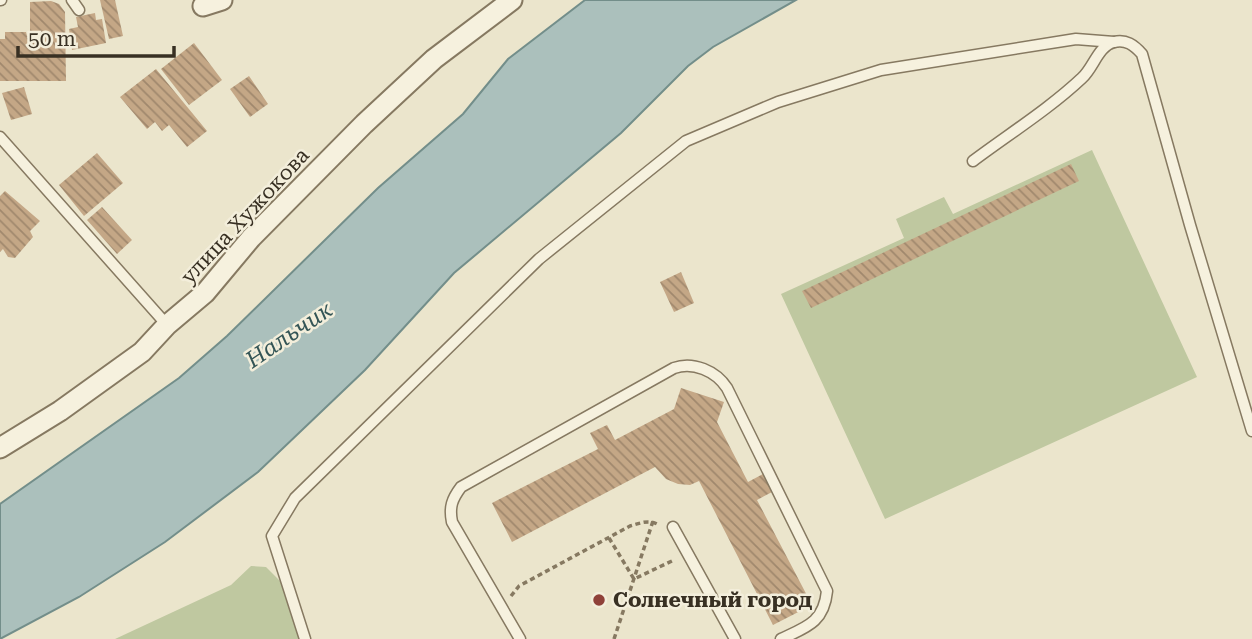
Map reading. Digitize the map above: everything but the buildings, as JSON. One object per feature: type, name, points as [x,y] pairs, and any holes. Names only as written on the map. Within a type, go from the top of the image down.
[{"type":"street","name":"улица Хужокова","points":[[0,448],[28,432],[142,352],[205,293],[251,238],[364,124],[435,59],[512,0]]},
{"type":"lane","points":[[72,0],[79,9]]},
{"type":"lane","points":[[305,639],[272,536],[295,498],[539,258],[685,141],[778,102],[881,70],[1076,39],[1124,41],[1134,45],[1142,54],[1193,237],[1252,431]]},
{"type":"lane","points":[[973,161],[1077,83],[1095,63],[1100,50],[1114,42]]},
{"type":"lane","points":[[0,136],[167,326]]},
{"type":"lane","points":[[520,639],[452,522],[450,510],[456,494],[461,487],[674,368],[688,365],[718,377],[727,388],[827,591],[821,614],[811,625],[781,639]]},
{"type":"lane","points":[[669,529],[735,639]]},
{"type":"path","points":[[614,639],[653,521]]},
{"type":"path","points":[[509,605],[511,595],[519,586],[630,526],[653,521],[669,529]]},
{"type":"path","points":[[609,538],[634,579]]},
{"type":"path","points":[[634,579],[682,556]]},
{"type":"green space","points":[[1092,150],[1197,377],[885,519],[781,294],[904,238],[896,219],[944,197],[953,214]]},
{"type":"green space","points":[[251,566],[266,567],[285,586],[301,639],[115,639],[231,585]]},
{"type":"water","name":"Нальчик","points":[[585,0],[796,0],[713,47],[688,66],[621,133],[454,273],[365,370],[258,472],[165,542],[79,597],[0,639],[0,504],[179,378],[227,336],[378,188],[463,114],[508,59]]},
{"type":"place","name":"Солнечный город","points":[[599,600]]}]
